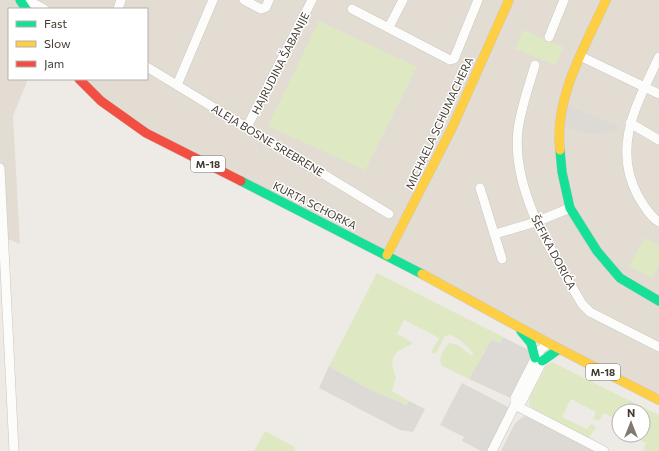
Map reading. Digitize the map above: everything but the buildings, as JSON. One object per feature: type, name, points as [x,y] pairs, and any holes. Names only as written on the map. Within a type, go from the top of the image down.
[{"type":"main road","name":"MICHAELA SCHUMACHERA","points":[[387,255],[409,215],[452,128],[509,0]]},
{"type":"main road","points":[[606,0],[565,94],[559,120],[559,141],[562,172],[570,208],[597,251],[620,278],[659,301]]},
{"type":"main road","name":"KURTA SCHORKA","points":[[80,80],[101,101],[146,133],[387,255],[559,349],[659,400]]},
{"type":"main road","points":[[517,326],[531,343],[539,359],[559,349]]},
{"type":"street","points":[[27,0],[42,8]]},
{"type":"street","points":[[177,85],[213,0]]},
{"type":"street","points":[[244,0],[263,9],[266,7],[269,0]]},
{"type":"street","name":"HAJRUDINA ŠABANIJE","points":[[247,127],[312,0]]},
{"type":"street","points":[[389,27],[403,0]]},
{"type":"street","points":[[352,9],[389,27],[447,59],[454,59],[478,0]]},
{"type":"street","points":[[549,37],[564,0]]},
{"type":"street","points":[[582,57],[659,94]]},
{"type":"street","points":[[659,57],[629,124],[626,149],[630,176],[640,199],[653,218],[659,222]]},
{"type":"street","name":"ŠEFIKA DORIĆA","points":[[535,65],[523,104],[518,130],[518,143],[525,188],[536,222],[582,304],[590,312],[659,347]]},
{"type":"street","name":"ALEJA BOSNE SREBRENE","points":[[148,68],[389,214]]},
{"type":"street","points":[[629,124],[659,140]]},
{"type":"street","points":[[0,168],[14,451]]},
{"type":"street","points":[[480,188],[502,259]]},
{"type":"street","points":[[494,234],[536,222],[570,208]]},
{"type":"street","points":[[492,451],[515,405],[522,401],[539,359],[539,351],[548,343]]},
{"type":"street","points":[[515,405],[604,451]]},
{"type":"shaded area","points":[[0,0],[659,0],[659,401],[135,124],[79,80],[148,80],[148,8],[8,8],[8,80],[28,80],[13,116],[20,244],[0,236]]},
{"type":"shaded area","points":[[566,105],[618,125],[617,131],[591,134],[560,126]]},
{"type":"shaded area","points":[[503,337],[530,351],[534,356],[513,399],[469,379],[492,339],[500,343]]},
{"type":"shaded area","points":[[329,366],[365,387],[406,405],[409,401],[425,409],[413,432],[400,430],[319,388]]},
{"type":"shaded area","points":[[462,383],[510,408],[487,451],[481,451],[462,441],[464,437],[440,425]]},
{"type":"shaded area","points":[[524,416],[594,451],[501,451],[515,423]]},
{"type":"green space","points":[[319,21],[417,67],[365,170],[268,126]]},
{"type":"green space","points":[[523,30],[563,47],[556,65],[515,49]]},
{"type":"green space","points":[[645,238],[659,245],[659,264],[652,278],[629,266]]},
{"type":"green space","points":[[377,273],[503,337],[500,343],[492,339],[469,379],[442,366],[440,360],[449,343],[458,345],[472,356],[473,353],[461,341],[451,335],[445,336],[437,352],[434,354],[431,352],[439,338],[404,320],[397,334],[412,342],[411,345],[400,350],[394,356],[392,365],[396,377],[392,391],[409,401],[406,405],[365,387],[329,366]]},
{"type":"green space","points":[[552,362],[635,403],[611,403],[611,417],[604,413],[599,421],[593,419],[596,412],[571,399],[562,417],[587,429],[591,424],[596,427],[589,438],[534,410],[529,405],[530,397],[547,365]]},
{"type":"green space","points":[[651,411],[659,415],[659,451],[643,451],[646,443],[651,443]]},
{"type":"green space","points":[[265,431],[295,447],[294,451],[254,451]]},
{"type":"traffic: fast","points":[[20,0],[25,8]]},
{"type":"traffic: fast","points":[[560,150],[562,172],[570,208],[597,251],[620,278],[659,301]]},
{"type":"traffic: fast","points":[[241,181],[422,274]]},
{"type":"traffic: fast","points":[[521,331],[531,343],[535,358]]},
{"type":"traffic: fast","points":[[542,361],[559,349]]},
{"type":"traffic: slow","points":[[387,255],[452,128],[509,0]]},
{"type":"traffic: slow","points":[[560,150],[559,130],[566,92],[581,54],[606,0]]},
{"type":"traffic: slow","points":[[422,274],[548,343],[659,400]]},
{"type":"traffic: jam","points":[[80,80],[101,101],[146,133],[241,181]]}]
